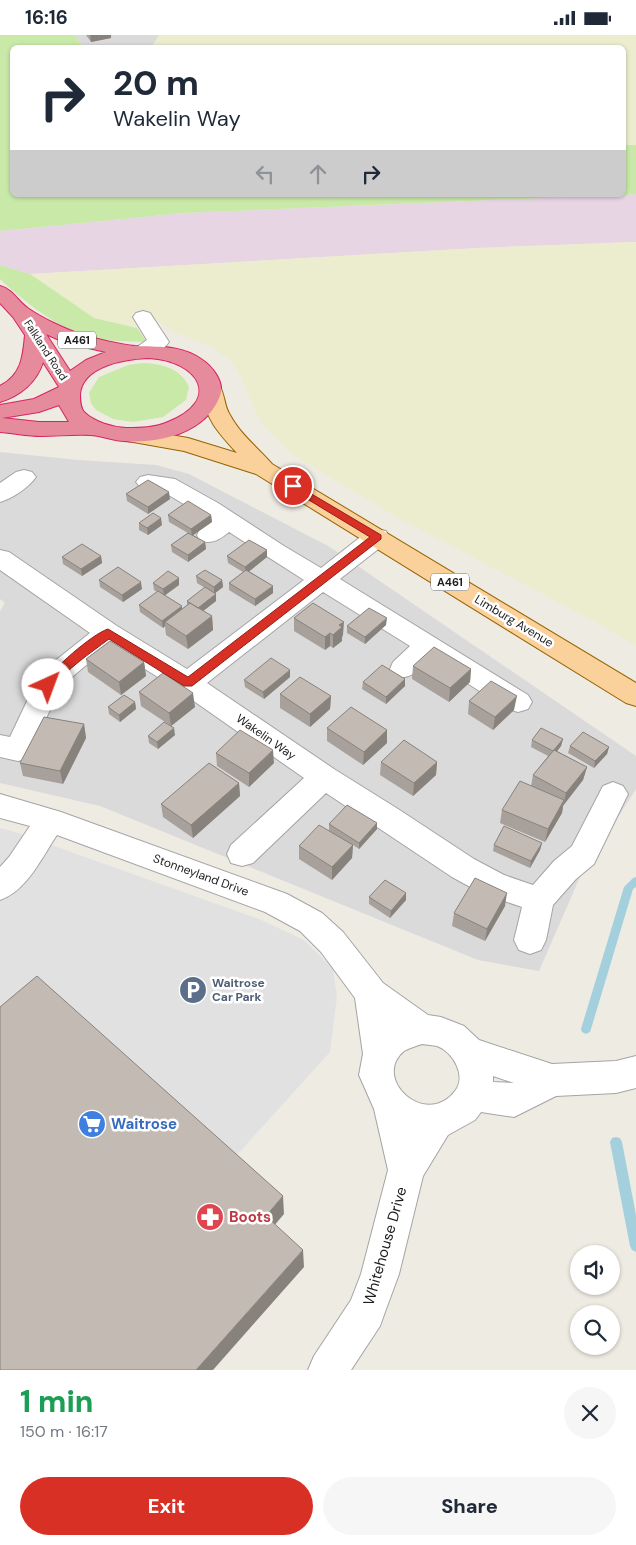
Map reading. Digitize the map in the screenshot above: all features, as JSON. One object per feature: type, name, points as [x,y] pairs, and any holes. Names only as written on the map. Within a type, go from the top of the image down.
[{"type":"highway","name":"Falkland Road","points":[[0,292],[21,313],[36,334],[69,390]]},
{"type":"highway","name":"Falkland Road","points":[[21,313],[72,339],[141,352]]},
{"type":"highway","points":[[0,395],[21,383],[31,371],[36,334]]},
{"type":"highway","name":"A461","points":[[0,425],[39,429],[94,428],[130,435],[163,432],[184,423],[202,410],[211,390],[206,375],[187,360],[175,355],[141,352],[122,354],[94,363],[78,375],[69,390],[69,406],[78,418],[94,428]]},
{"type":"highway","name":"A461","points":[[0,412],[39,405],[69,390]]},
{"type":"main road","name":"Limburg Avenue","points":[[211,390],[217,413],[225,426],[264,469]]},
{"type":"main road","name":"Limburg Avenue","points":[[130,435],[188,445],[264,469],[636,695]]},
{"type":"street","points":[[141,352],[160,342],[143,317]]},
{"type":"street","points":[[0,495],[24,477]]},
{"type":"street","points":[[148,482],[167,484],[219,514],[275,552],[360,602],[518,703]]},
{"type":"street","points":[[209,535],[219,514]]},
{"type":"street","points":[[188,683],[377,537]]},
{"type":"street","name":"Wakelin Way","points":[[0,558],[108,633],[188,683],[324,777],[388,817],[463,868],[494,885],[539,900]]},
{"type":"street","points":[[0,746],[18,750],[48,685],[56,675],[108,633]]},
{"type":"street","points":[[404,669],[427,645]]},
{"type":"street","points":[[242,854],[324,777]]},
{"type":"street","points":[[530,941],[539,900],[565,870],[583,855],[613,794]]},
{"type":"street","name":"Stonneyland Drive","points":[[0,806],[51,820],[276,903],[311,922],[332,942],[371,993]]},
{"type":"street","points":[[0,887],[20,866],[51,820]]},
{"type":"street","points":[[371,993],[422,1029]]},
{"type":"street","points":[[371,993],[380,1055]]},
{"type":"street","points":[[422,1029],[436,1030],[451,1036],[468,1052],[474,1063],[476,1074],[476,1085],[473,1095],[458,1113],[436,1122],[420,1121],[402,1115],[381,1094],[377,1082],[376,1067],[380,1055],[387,1044],[409,1031],[422,1029]]},
{"type":"street","points":[[468,1052],[552,1080],[616,1077],[636,1072]]},
{"type":"street","points":[[473,1095],[514,1101],[552,1080]]},
{"type":"street","name":"Whitehouse Drive","points":[[390,1105],[406,1170]]},
{"type":"street","name":"Whitehouse Drive","points":[[328,1370],[366,1312],[380,1274],[406,1170],[436,1122]]},
{"type":"shaded area","points":[[74,35],[159,35],[153,45],[82,45]]},
{"type":"shaded area","points":[[626,194],[636,194],[636,242],[478,248],[30,274],[0,265],[0,231],[184,213],[565,197],[626,197]]},
{"type":"shaded area","points":[[0,452],[156,465],[189,474],[330,547],[636,756],[636,789],[580,877],[539,971],[478,960],[100,806],[0,783],[0,611],[5,603],[0,599]]},
{"type":"shaded area","name":"Waitrose Car Park","points":[[0,828],[259,919],[304,940],[333,969],[337,997],[330,1052],[236,1156],[0,1020]]},
{"type":"green space","points":[[0,35],[74,35],[82,45],[10,45],[10,197],[565,197],[184,213],[0,231]]},
{"type":"green space","points":[[159,35],[636,35],[636,145],[626,145],[626,45],[153,45]]},
{"type":"green space","points":[[626,145],[636,145],[636,194],[626,195]]},
{"type":"green space","points":[[636,242],[636,646],[601,625],[395,516],[291,454],[261,423],[232,362],[213,347],[173,332],[149,314],[134,318],[137,327],[94,318],[30,274],[478,248]]},
{"type":"green space","points":[[0,265],[30,274],[94,318],[137,328],[147,342],[97,339],[66,328],[30,305],[0,279]]},
{"type":"green space","points":[[143,363],[164,366],[181,375],[189,387],[186,400],[163,417],[133,422],[113,419],[96,410],[91,403],[89,393],[99,377],[128,365]]},
{"type":"building","points":[[148,480],[169,492],[148,507],[126,494]]},
{"type":"building","points":[[188,501],[211,515],[191,529],[168,515]]},
{"type":"building","points":[[153,513],[161,518],[147,528],[139,523]]},
{"type":"building","points":[[188,533],[205,542],[188,555],[171,545]]},
{"type":"building","points":[[249,540],[267,550],[245,567],[227,556]]},
{"type":"building","points":[[82,544],[101,556],[81,569],[62,557]]},
{"type":"building","points":[[118,567],[141,582],[122,595],[99,580]]},
{"type":"building","points":[[205,570],[222,580],[214,587],[196,576]]},
{"type":"building","points":[[246,570],[273,586],[255,599],[229,583]]},
{"type":"building","points":[[168,571],[179,578],[163,589],[153,583]]},
{"type":"building","points":[[205,587],[216,594],[198,608],[187,601]]},
{"type":"building","points":[[158,591],[182,606],[162,621],[139,605]]},
{"type":"building","points":[[190,603],[212,616],[186,636],[165,622]]},
{"type":"building","points":[[313,603],[344,622],[339,625],[342,627],[333,635],[330,633],[325,637],[294,618]]},
{"type":"building","points":[[369,608],[387,618],[365,637],[347,626]]},
{"type":"building","points":[[110,641],[144,662],[119,682],[86,659]]},
{"type":"building","points":[[434,647],[471,669],[450,688],[413,666]]},
{"type":"building","points":[[271,658],[290,670],[263,692],[244,680]]},
{"type":"building","points":[[382,665],[405,679],[386,697],[363,682]]},
{"type":"building","points":[[163,673],[193,693],[169,713],[139,692]]},
{"type":"building","points":[[300,677],[331,696],[310,714],[280,694]]},
{"type":"building","points":[[491,681],[517,696],[495,717],[469,701]]},
{"type":"building","points":[[124,695],[135,702],[119,715],[108,707]]},
{"type":"building","points":[[351,707],[387,730],[364,752],[327,728]]},
{"type":"building","points":[[44,717],[84,724],[60,771],[20,763]]},
{"type":"building","points":[[164,722],[174,728],[157,742],[148,736]]},
{"type":"building","points":[[541,728],[563,739],[553,751],[532,740]]},
{"type":"building","points":[[240,730],[273,750],[249,773],[216,753]]},
{"type":"building","points":[[583,732],[609,747],[595,761],[570,746]]},
{"type":"building","points":[[404,740],[437,762],[414,783],[381,762]]},
{"type":"building","points":[[554,750],[587,767],[566,793],[533,775]]},
{"type":"building","points":[[209,763],[239,783],[191,825],[161,804]]},
{"type":"building","points":[[520,781],[564,800],[548,829],[502,810]]},
{"type":"building","points":[[347,805],[377,823],[359,843],[329,824]]},
{"type":"building","points":[[319,825],[353,845],[332,867],[299,846]]},
{"type":"building","points":[[504,826],[542,843],[531,861],[494,845]]},
{"type":"building","points":[[475,878],[507,893],[487,929],[454,913]]},
{"type":"building","points":[[385,880],[406,893],[391,911],[369,897]]},
{"type":"building","name":"Waitrose","points":[[37,976],[283,1196],[266,1216],[303,1250],[196,1370],[0,1370],[0,1007]]},
{"type":"waterway","points":[[586,1029],[629,887],[636,881]]},
{"type":"waterway","points":[[616,1142],[636,1246]]},
{"type":"place","name":"Waitrose Car Park","points":[[193,990]]},
{"type":"place","name":"Waitrose","points":[[92,1124]]},
{"type":"place","name":"Boots","points":[[210,1217]]},
{"type":"route","points":[[48,685],[56,675],[108,633],[188,683],[377,537],[293,486]]}]
